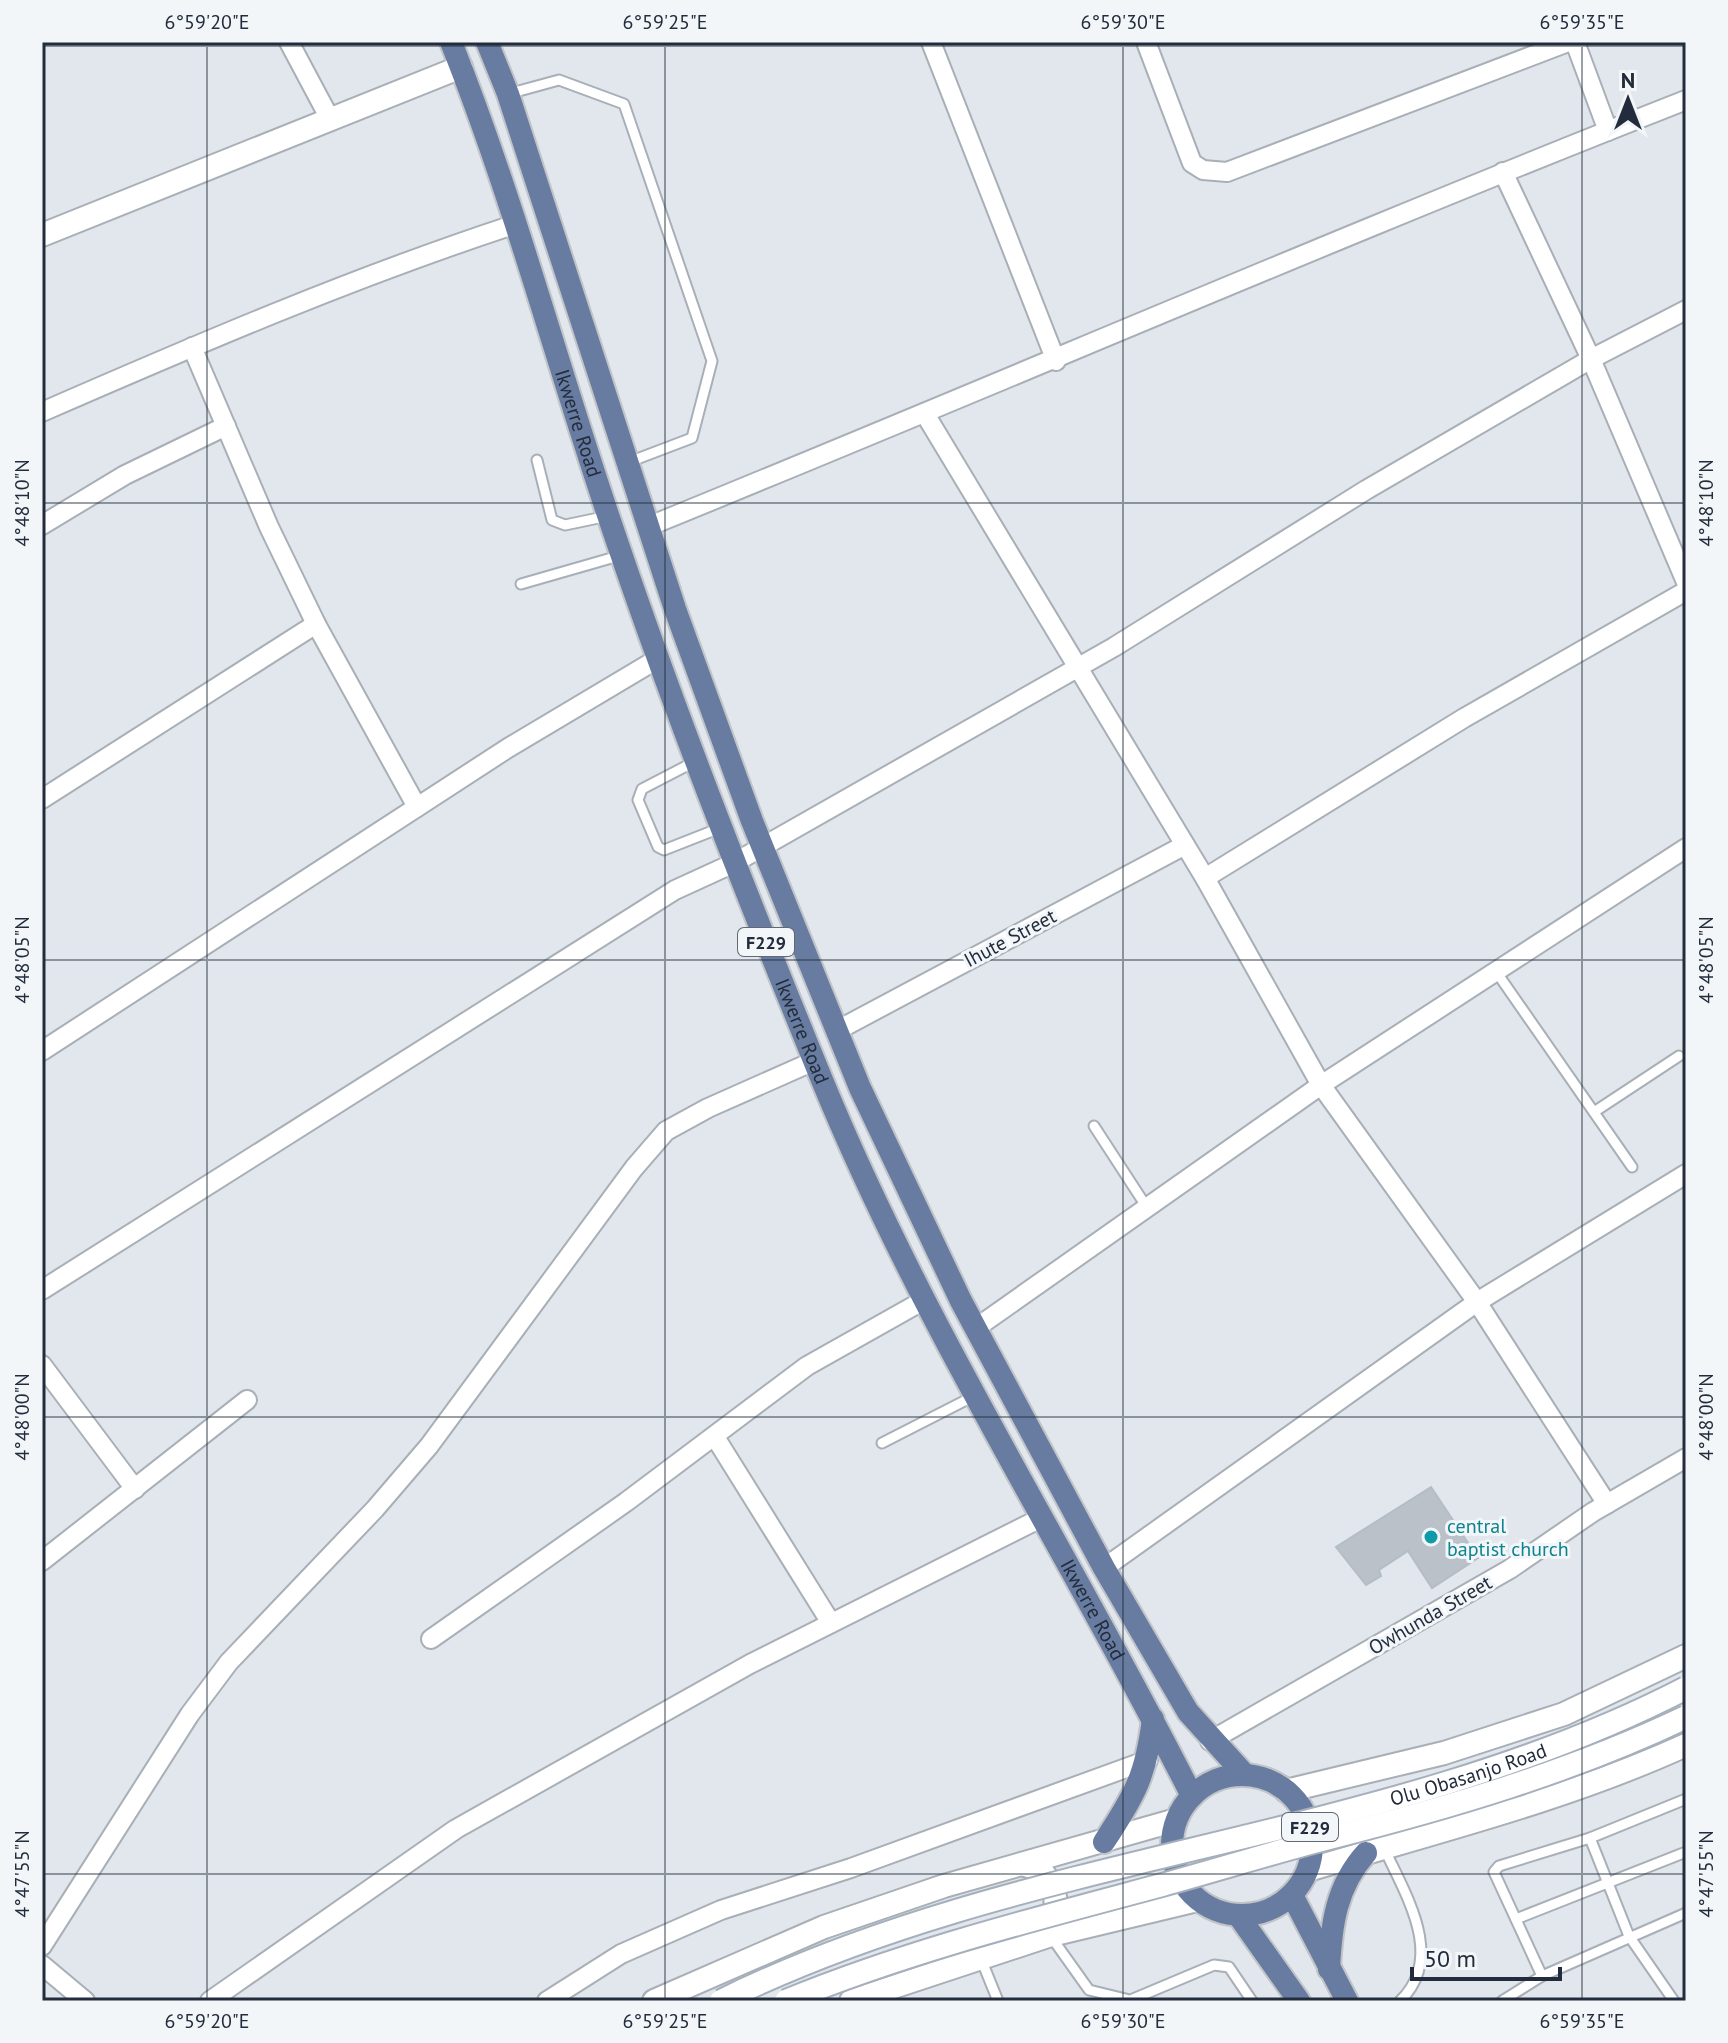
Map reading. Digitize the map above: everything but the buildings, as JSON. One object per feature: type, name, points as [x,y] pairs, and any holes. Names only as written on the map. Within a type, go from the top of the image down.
[{"type":"main road","name":"Ikwerre Road","points":[[451,42],[516,224],[608,516],[734,863],[814,1061],[926,1299],[1192,1796]]},
{"type":"main road","name":"Ikwerre Road","points":[[487,42],[508,94],[647,527],[762,847],[860,1088],[976,1328],[1104,1568],[1188,1712],[1210,1741],[1245,1775]]},
{"type":"main road","points":[[1104,1842],[1138,1790],[1148,1760],[1153,1719]]},
{"type":"main road","points":[[1245,1775],[1216,1780],[1192,1796],[1176,1820],[1172,1834],[1174,1863],[1187,1889],[1197,1900],[1238,1915],[1267,1910],[1292,1895],[1347,2001]]},
{"type":"main road","name":"F229","points":[[1245,1775],[1274,1782],[1286,1791],[1296,1801],[1310,1827],[1308,1870],[1292,1895]]},
{"type":"main road","points":[[1329,1969],[1339,1897],[1352,1869],[1375,1850]]},
{"type":"main road","points":[[1238,1915],[1299,2001]]},
{"type":"street","points":[[289,42],[330,119]]},
{"type":"street","points":[[931,42],[1056,361]]},
{"type":"street","points":[[1146,42],[1192,163],[1203,170],[1227,172],[1568,42]]},
{"type":"street","points":[[1575,42],[1608,131]]},
{"type":"street","points":[[42,235],[461,67]]},
{"type":"street","points":[[647,527],[1056,361],[1304,253],[1686,100]]},
{"type":"street","points":[[1503,172],[1591,359],[1686,582]]},
{"type":"street","points":[[42,412],[192,347],[410,259],[516,224]]},
{"type":"street","points":[[42,1290],[675,890],[734,863],[1077,668],[1366,490],[1591,359],[1686,310]]},
{"type":"street","points":[[192,347],[316,624],[417,807]]},
{"type":"street","points":[[925,414],[1205,878],[1321,1085],[1477,1302],[1607,1504]]},
{"type":"street","points":[[42,525],[125,475],[226,426]]},
{"type":"street","points":[[1205,878],[1464,718],[1686,591]]},
{"type":"street","points":[[42,799],[316,624]]},
{"type":"street","points":[[42,1051],[417,807],[659,658]]},
{"type":"street","name":"Ihute Street","points":[[836,1031],[1185,845]]},
{"type":"street","points":[[976,1328],[1321,1085],[1686,848]]},
{"type":"street","points":[[42,1946],[190,1714],[229,1662],[375,1509],[429,1446],[634,1168],[666,1131],[708,1108],[814,1061]]},
{"type":"street","points":[[1104,1568],[1477,1302],[1686,1174]]},
{"type":"street","points":[[431,1639],[715,1437],[807,1366],[926,1299]]},
{"type":"street","points":[[42,1365],[135,1489]]},
{"type":"street","points":[[42,1561],[247,1400]]},
{"type":"street","points":[[715,1437],[831,1623]]},
{"type":"street","name":"Owhunda Street","points":[[1210,1741],[1510,1569],[1607,1504],[1686,1458]]},
{"type":"street","points":[[210,2001],[456,1829],[750,1664],[1043,1517]]},
{"type":"street","points":[[1286,1791],[1444,1753],[1564,1714],[1686,1656]]},
{"type":"street","name":"Olu Obasanjo Road","points":[[721,2001],[861,1940],[993,1900],[1420,1788],[1553,1748],[1686,1688]]},
{"type":"street","name":"Olu Obasanjo Road","points":[[786,2001],[865,1969],[987,1931],[1251,1861],[1543,1776],[1641,1739],[1686,1717]]},
{"type":"street","points":[[1308,1870],[1470,1824],[1602,1779],[1686,1745]]},
{"type":"street","points":[[1444,1753],[1430,1771],[1431,1805],[1444,1819],[1470,1824]]},
{"type":"street","points":[[547,2001],[621,1954],[721,1910],[851,1868],[1148,1760]]},
{"type":"street","points":[[654,2001],[824,1927],[1022,1864],[1176,1820]]},
{"type":"street","points":[[1022,1864],[1041,1870],[1056,1894],[1045,1937]]},
{"type":"street","points":[[851,2001],[1045,1937],[1197,1900]]},
{"type":"street","points":[[42,1965],[85,2001]]},
{"type":"lane","points":[[508,94],[559,80],[624,104],[712,361],[692,438],[626,464]]},
{"type":"lane","points":[[537,460],[552,520],[565,525],[608,516]]},
{"type":"lane","points":[[521,584],[622,555]]},
{"type":"lane","points":[[697,760],[642,789],[638,800],[658,847],[664,850],[721,827]]},
{"type":"lane","points":[[1495,970],[1632,1167]]},
{"type":"lane","points":[[1594,1112],[1679,1056]]},
{"type":"lane","points":[[1094,1126],[1146,1206]]},
{"type":"lane","points":[[882,1443],[976,1395]]},
{"type":"lane","points":[[1542,1976],[1494,1872],[1499,1866],[1590,1838],[1686,1799]]},
{"type":"lane","points":[[1590,1838],[1629,1936],[1674,2001]]},
{"type":"lane","points":[[1375,1850],[1418,1922],[1422,1963],[1409,1993],[1400,2001]]},
{"type":"lane","points":[[1516,1919],[1686,1852]]},
{"type":"lane","points":[[1502,2001],[1542,1976],[1686,1913]]},
{"type":"lane","points":[[1045,1937],[1089,1990],[1134,2000],[1214,1965],[1229,1967],[1252,2001]]},
{"type":"lane","points":[[980,1956],[998,2001]]},
{"type":"place","name":"central baptist church","points":[[1431,1537]]}]
